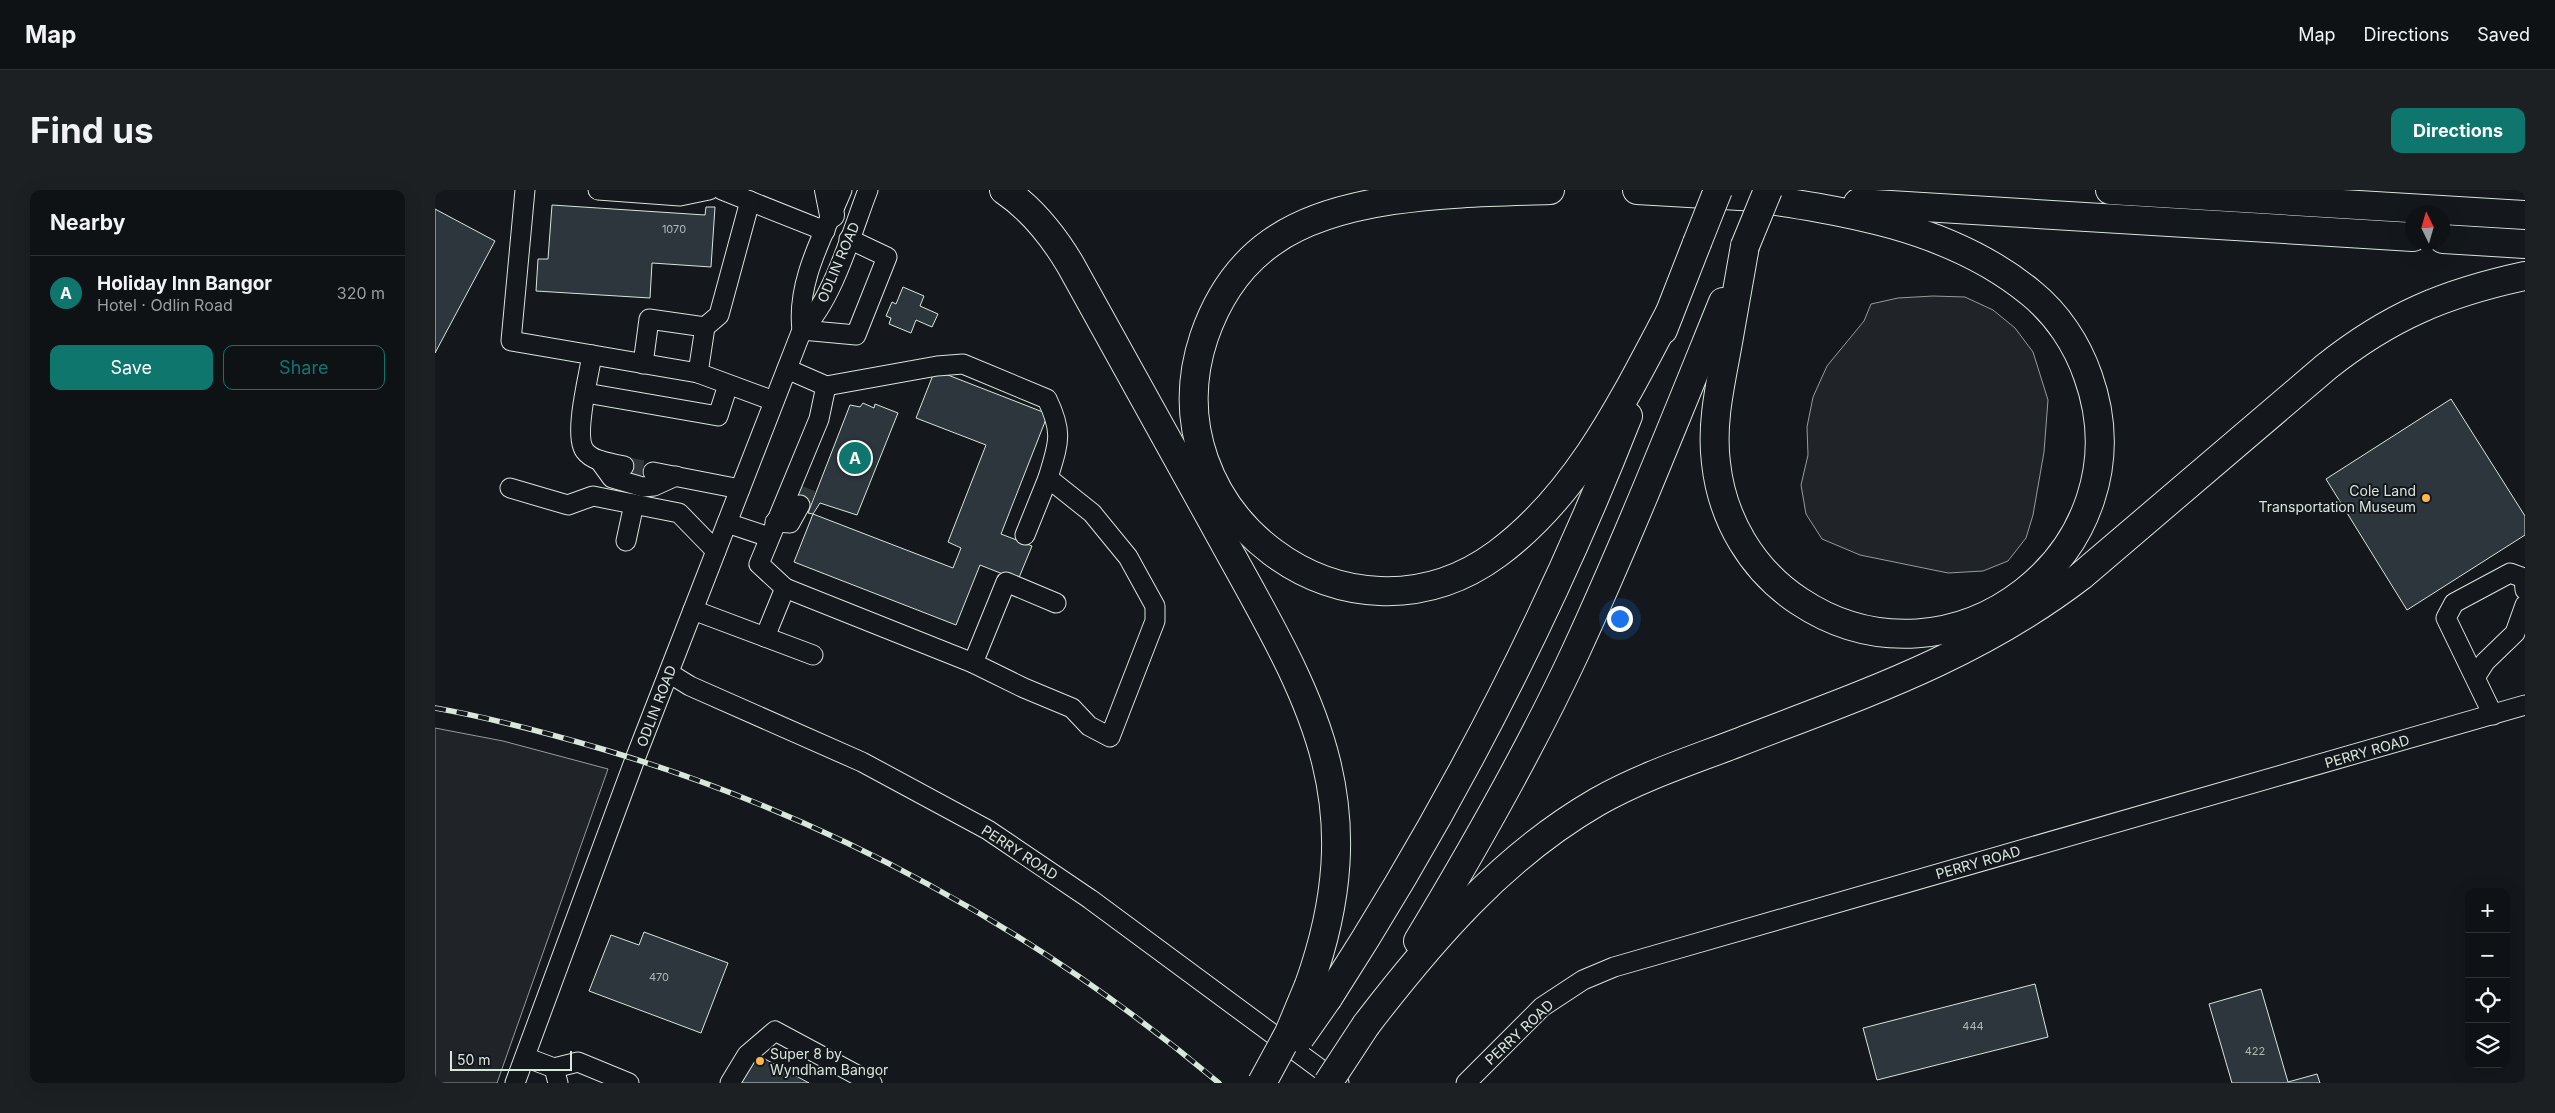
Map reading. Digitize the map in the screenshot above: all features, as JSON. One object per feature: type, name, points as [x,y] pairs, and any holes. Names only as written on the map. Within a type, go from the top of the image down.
[{"type":"highway","points":[[1003,190],[1029,210],[1047,230],[1070,264],[1274,634],[1309,705],[1328,765],[1337,836],[1333,900],[1325,936],[1319,992],[1269,1083]]},
{"type":"highway","points":[[1550,190],[1423,198],[1346,210],[1316,219],[1290,230],[1258,252],[1244,266],[1213,312],[1202,343],[1194,392],[1196,425],[1205,461],[1218,492],[1245,530],[1267,550],[1292,567],[1320,580],[1349,588],[1378,590],[1410,588],[1439,582],[1475,568],[1497,554],[1531,526],[1568,485],[1604,431],[1669,314]]},
{"type":"highway","points":[[1637,190],[1729,193],[2405,236]]},
{"type":"highway","points":[[1328,1083],[1366,1026],[1485,825],[1575,654],[1652,478],[1768,190]]},
{"type":"highway","points":[[2110,190],[2525,215]]},
{"type":"highway","points":[[1262,1083],[1289,1032],[1422,848],[1505,692],[1591,504],[1697,243],[1729,193]]},
{"type":"highway","points":[[1729,193],[1858,217],[1936,239],[1983,262],[2019,283],[2043,304],[2063,327],[2080,356],[2092,387],[2099,418],[2098,466],[2091,498],[2078,529],[2060,559],[2035,585],[2003,608],[1971,623],[1933,632],[1894,633],[1857,628],[1825,616],[1781,588],[1758,564],[1738,536],[1724,504],[1718,482],[1714,446],[1719,388],[1745,246]]},
{"type":"highway","points":[[2450,239],[2525,244]]},
{"type":"highway","points":[[1366,1026],[1421,957],[1480,891],[1527,850],[1575,815],[1639,781],[1909,676],[1995,634],[2039,607],[2081,576],[2327,367],[2368,336],[2434,301],[2482,286],[2525,276]]},
{"type":"main road","points":[[827,190],[829,223]]},
{"type":"street","points":[[525,190],[511,340],[698,373],[774,401]]},
{"type":"street","points":[[597,190],[680,196],[709,190]]},
{"type":"street","points":[[722,190],[750,201],[829,223]]},
{"type":"street","name":"ODLIN ROAD","points":[[802,330],[800,306],[803,291],[842,190]]},
{"type":"street","name":"ODLIN ROAD","points":[[515,1083],[693,610],[802,330],[815,316],[823,302],[868,190]]},
{"type":"street","points":[[698,373],[705,327],[719,315],[750,201]]},
{"type":"street","points":[[802,330],[856,335],[887,257],[849,239]]},
{"type":"street","points":[[643,364],[649,319],[705,327]]},
{"type":"street","points":[[592,355],[580,439],[585,451],[599,460],[625,466]]},
{"type":"street","points":[[787,369],[826,386],[937,366],[963,364],[1047,399],[1054,413],[1059,440],[1047,478],[1025,535]]},
{"type":"street","points":[[586,393],[718,416],[729,384]]},
{"type":"street","points":[[826,386],[819,419],[759,564],[785,588],[973,663],[1023,688],[1072,708],[1089,726],[1110,737],[1155,621],[1155,606],[1128,557],[1092,513],[1047,478]]},
{"type":"street","points":[[599,460],[612,478],[643,487],[654,486],[676,476]]},
{"type":"street","points":[[727,523],[772,529],[790,523],[804,497],[802,460]]},
{"type":"street","points":[[653,472],[740,488]]},
{"type":"street","points":[[511,488],[568,505],[593,496],[679,513],[716,551]]},
{"type":"street","points":[[626,541],[634,504]]},
{"type":"street","points":[[2493,715],[2446,618],[2453,603],[2510,573],[2523,578],[2525,590]]},
{"type":"street","points":[[973,663],[1006,582],[1056,603]]},
{"type":"street","points":[[765,637],[785,588]]},
{"type":"street","points":[[2475,676],[2485,662],[2515,632],[2525,605]]},
{"type":"street","points":[[693,610],[813,655]]},
{"type":"street","name":"PERRY ROAD","points":[[669,673],[690,686],[862,762],[988,830],[1083,894],[1339,1083]]},
{"type":"street","name":"PERRY ROAD","points":[[1466,1083],[1542,1007],[1583,980],[1631,961],[2525,705]]},
{"type":"street","points":[[730,1083],[747,1055],[775,1031],[872,1083]]},
{"type":"street","points":[[525,1057],[556,1076],[578,1062],[629,1083]]},
{"type":"shaded area","points":[[1965,297],[1993,310],[2015,328],[2033,352],[2048,400],[2044,452],[2033,515],[2026,538],[2008,561],[1983,571],[1948,573],[1860,555],[1822,539],[1806,514],[1801,485],[1808,455],[1807,427],[1813,397],[1827,366],[1864,321],[1871,304],[1898,298]]},
{"type":"shaded area","points":[[435,728],[503,741],[608,769],[497,1083],[435,1083]]},
{"type":"building","points":[[552,205],[705,215],[706,207],[715,207],[711,267],[652,263],[650,298],[536,291],[538,259],[548,259]]},
{"type":"building","points":[[435,209],[495,241],[435,353]]},
{"type":"building","points":[[903,287],[924,296],[920,306],[938,314],[932,327],[916,320],[911,333],[889,324],[891,318],[886,316],[892,302],[896,304]]},
{"type":"building","points":[[935,370],[1048,414],[1001,534],[1032,546],[1018,580],[980,565],[956,625],[794,562],[813,514],[953,568],[961,548],[948,542],[986,445],[916,418]]},
{"type":"building","name":"Cole Land Transportation Museum","points":[[2451,399],[2525,516],[2525,535],[2407,610],[2326,479]]},
{"type":"building","points":[[863,403],[874,408],[875,404],[898,413],[857,515],[820,503],[813,514],[808,513],[850,405],[860,407]]},
{"type":"building","points":[[644,932],[728,963],[701,1033],[589,991],[611,935],[639,945]]},
{"type":"building","points":[[2035,984],[2048,1037],[1877,1080],[1863,1028]]},
{"type":"building","points":[[2261,989],[2288,1082],[2317,1074],[2320,1083],[2232,1083],[2209,1004]]},
{"type":"building","name":"Super 8 by Wyndham Bangor","points":[[754,1053],[809,1083],[737,1083]]},
{"type":"tunnel","points":[[624,466],[653,472]]},
{"type":"tunnel","points":[[800,505],[807,488]]},
{"type":"railway","points":[[435,708],[561,737],[686,776],[769,808],[849,844],[928,884],[1004,928],[1078,976],[1150,1028],[1219,1083]]},
{"type":"place","name":"Holiday Inn Bangor","points":[[855,458]]},
{"type":"place","name":"Cole Land Transportation Museum","points":[[2426,498]]},
{"type":"place","name":"Super 8 by Wyndham Bangor","points":[[760,1061]]}]
